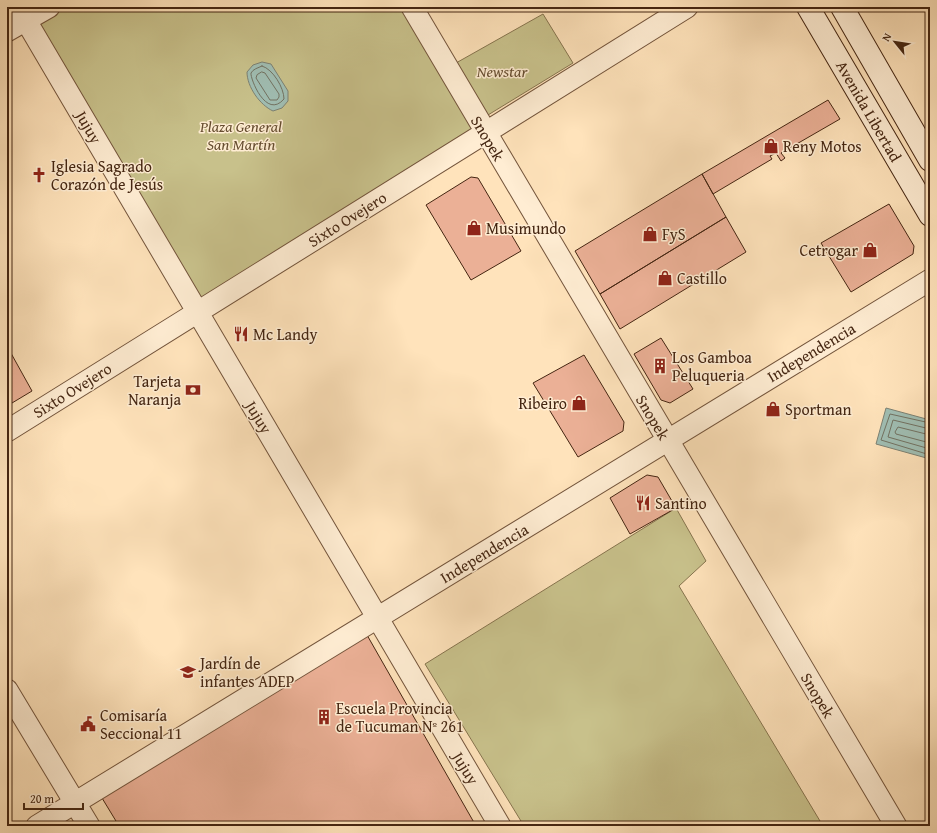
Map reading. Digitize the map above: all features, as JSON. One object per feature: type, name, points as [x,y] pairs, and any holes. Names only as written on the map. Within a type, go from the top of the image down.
[{"type":"main road","name":"Avenida Libertad","points":[[808,7],[930,216]]},
{"type":"main road","name":"Avenida Libertad","points":[[842,7],[930,160]]},
{"type":"street","points":[[7,31],[22,14],[49,7]]},
{"type":"street","name":"Snopek","points":[[412,7],[485,133],[896,826]]},
{"type":"street","name":"Sixto Ovejero","points":[[7,431],[687,7]]},
{"type":"street","name":"Jujuy","points":[[22,14],[500,826]]},
{"type":"street","name":"Independencia","points":[[37,826],[930,280]]},
{"type":"street","points":[[7,690],[89,826]]},
{"type":"green space","name":"Plaza General San Martín","points":[[49,7],[412,7],[485,133],[197,312],[26,20]]},
{"type":"green space","name":"Newstar","points":[[543,14],[573,63],[488,115],[456,63]]},
{"type":"green space","points":[[676,508],[706,561],[679,586],[823,826],[524,826],[425,664]]},
{"type":"water","points":[[262,62],[271,64],[288,91],[288,101],[282,108],[273,111],[259,100],[249,84],[247,72],[253,65]]},
{"type":"water","points":[[886,408],[930,420],[930,459],[876,444]]},
{"type":"building","name":"Reny Motos","points":[[828,100],[840,119],[781,153],[785,158],[781,161],[776,153],[770,156],[772,159],[713,194],[702,174]]},
{"type":"building","name":"FyS","points":[[702,174],[726,217],[600,294],[575,251]]},
{"type":"building","name":"Musimundo","points":[[471,177],[478,178],[521,251],[471,280],[426,205]]},
{"type":"building","name":"Cetrogar","points":[[889,204],[914,246],[913,254],[851,292],[821,243]]},
{"type":"building","name":"Castillo","points":[[726,217],[746,252],[620,329],[600,294]]},
{"type":"building","name":"Los Gamboa Peluqueria","points":[[661,338],[693,389],[670,403],[661,400],[634,354]]},
{"type":"building","points":[[7,346],[32,391],[7,406]]},
{"type":"building","name":"Ribeiro","points":[[584,355],[624,422],[623,431],[578,457],[533,383]]},
{"type":"building","name":"Santino","points":[[647,475],[658,477],[676,508],[630,534],[610,498]]},
{"type":"building","name":"Escuela Provincia de Tucuman Nº 261","points":[[367,635],[476,826],[119,826],[102,798]]},
{"type":"place","name":"Reny Motos","points":[[771,146]]},
{"type":"place","name":"Iglesia Sagrado Corazón de Jesús","points":[[39,175]]},
{"type":"place","name":"Musimundo","points":[[474,228]]},
{"type":"place","name":"FyS","points":[[650,234]]},
{"type":"place","name":"Cetrogar","points":[[870,250]]},
{"type":"place","name":"Castillo","points":[[665,278]]},
{"type":"place","name":"Mc Landy","points":[[241,334]]},
{"type":"place","name":"Los Gamboa Peluqueria","points":[[660,366]]},
{"type":"place","name":"Tarjeta Naranja","points":[[193,390]]},
{"type":"place","name":"Ribeiro","points":[[579,403]]},
{"type":"place","name":"Sportman","points":[[773,409]]},
{"type":"place","name":"Santino","points":[[643,503]]},
{"type":"place","name":"Jardín de infantes ADEP","points":[[188,672]]},
{"type":"place","name":"Escuela Provincia de Tucuman Nº 261","points":[[324,717]]},
{"type":"place","name":"Comisaría Seccional 11","points":[[88,724]]}]
